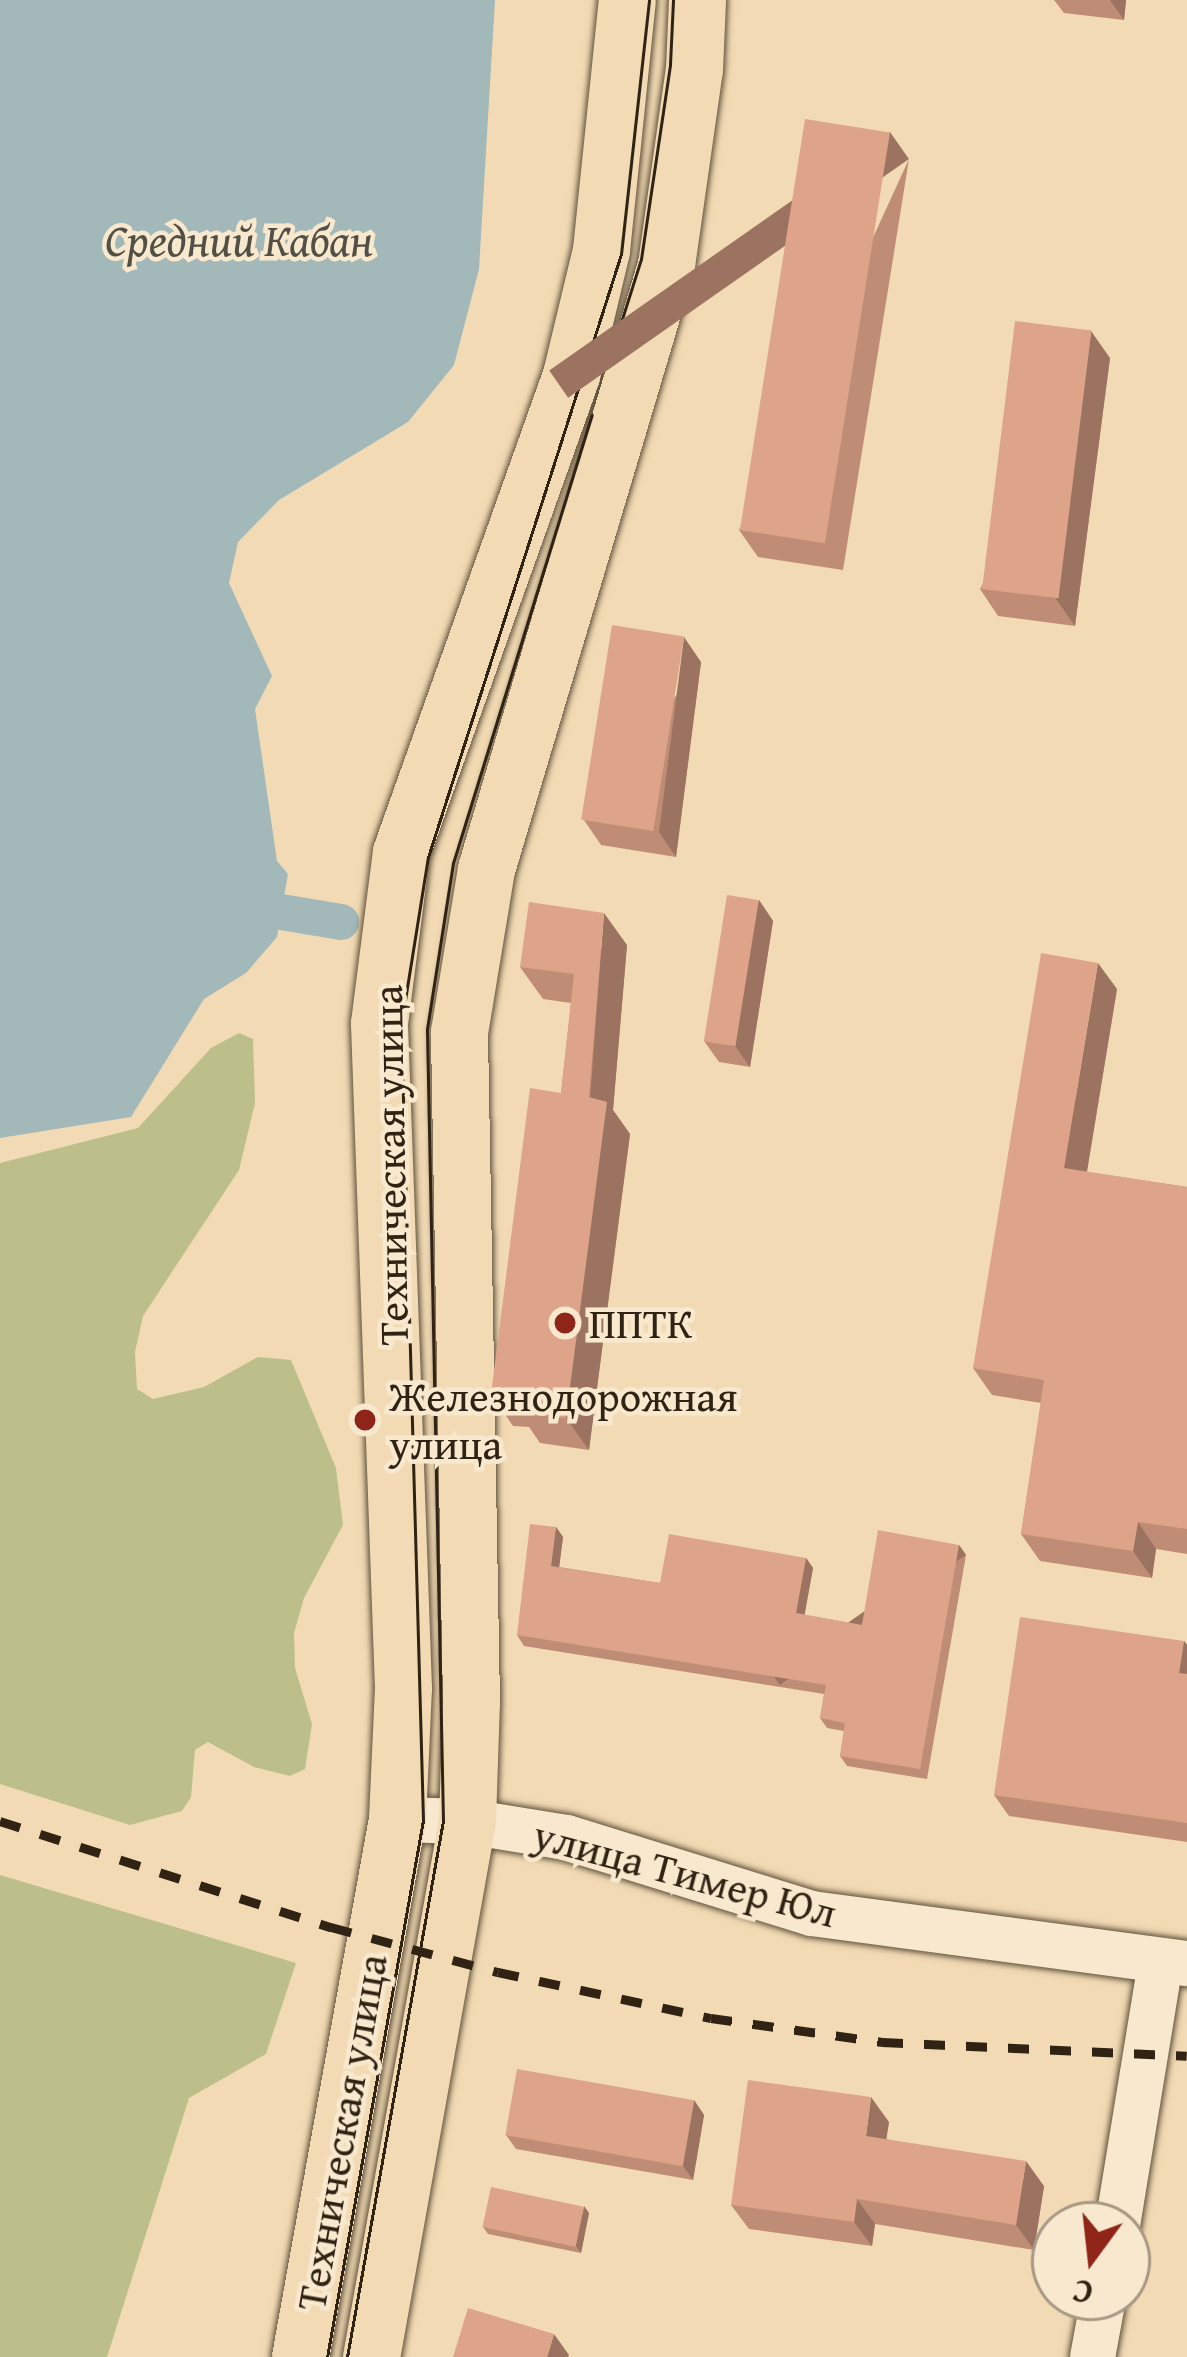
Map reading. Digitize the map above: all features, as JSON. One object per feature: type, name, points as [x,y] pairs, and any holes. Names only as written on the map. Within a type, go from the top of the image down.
[{"type":"main road","name":"Техническая улица","points":[[301,2357],[397,1819],[403,1688],[379,1023],[401,852],[571,376],[601,250],[627,0]]},
{"type":"main road","name":"Техническая улица","points":[[371,2357],[467,1821],[471,1702],[459,1032],[486,869],[666,265],[694,69],[697,0]]},
{"type":"street","name":"улица Тимер Юл","points":[[397,1819],[467,1821],[566,1838],[811,1913],[946,1928],[1173,1963]]},
{"type":"street","points":[[1122,2201],[1173,1963]]},
{"type":"street","points":[[1092,2357],[1099,2321]]},
{"type":"green space","points":[[239,1033],[253,1039],[255,1103],[239,1170],[143,1316],[135,1352],[137,1389],[153,1399],[204,1387],[258,1357],[291,1360],[336,1468],[343,1525],[304,1598],[294,1633],[295,1668],[312,1724],[305,1769],[290,1776],[254,1767],[208,1742],[195,1750],[191,1797],[182,1811],[130,1825],[0,1784],[0,1163],[138,1128],[211,1048]]},
{"type":"green space","points":[[0,1875],[296,1963],[266,2054],[189,2098],[107,2357],[0,2357]]},
{"type":"water","name":"Средний Кабан","points":[[0,0],[495,0],[479,269],[454,365],[408,422],[279,500],[238,542],[229,583],[272,676],[255,709],[277,861],[288,874],[277,937],[246,973],[204,999],[131,1117],[0,1138]]},
{"type":"building","points":[[805,119],[890,132],[825,543],[740,530]]},
{"type":"building","points":[[1015,321],[1091,330],[1059,598],[982,589]]},
{"type":"building","points":[[612,625],[684,636],[653,831],[581,820]]},
{"type":"building","points":[[727,895],[759,900],[735,1046],[704,1041]]},
{"type":"building","points":[[529,902],[604,913],[589,1097],[607,1102],[566,1418],[517,1411],[519,1396],[491,1394],[530,1088],[561,1093],[574,974],[520,967]]},
{"type":"building","points":[[1041,953],[1098,963],[1064,1168],[1187,1187],[1187,1529],[1138,1522],[1133,1551],[1021,1534],[1044,1380],[973,1368]]},
{"type":"building","points":[[530,1524],[556,1527],[551,1566],[660,1583],[669,1534],[806,1558],[796,1613],[862,1625],[878,1530],[959,1545],[920,1769],[840,1756],[845,1723],[820,1718],[826,1685],[517,1635]]},
{"type":"building","points":[[1020,1617],[1184,1641],[1179,1673],[1187,1674],[1187,1823],[994,1795]]},
{"type":"building","points":[[517,2069],[694,2100],[683,2166],[505,2135]]},
{"type":"building","points":[[748,2080],[871,2097],[866,2136],[1026,2161],[1016,2225],[857,2199],[854,2222],[731,2205]]},
{"type":"building","points":[[491,2187],[584,2207],[575,2247],[482,2227]]},
{"type":"building","points":[[468,2308],[554,2334],[547,2357],[453,2357]]},
{"type":"waterway","points":[[281,912],[341,922]]},
{"type":"tram line","points":[[327,2357],[423,1820],[401,1025],[428,857],[621,254],[649,0]]},
{"type":"tram line","points":[[608,363],[641,259],[670,64],[673,0]]},
{"type":"tram line","points":[[347,2357],[443,1821],[427,1029],[453,863],[592,415]]},
{"type":"railway","points":[[0,1821],[331,1927],[498,1972],[711,2018],[882,2042],[1187,2056]]},
{"type":"place","name":"ППТК","points":[[565,1323]]},
{"type":"place","name":"Железнодорожная улица","points":[[365,1420]]}]
